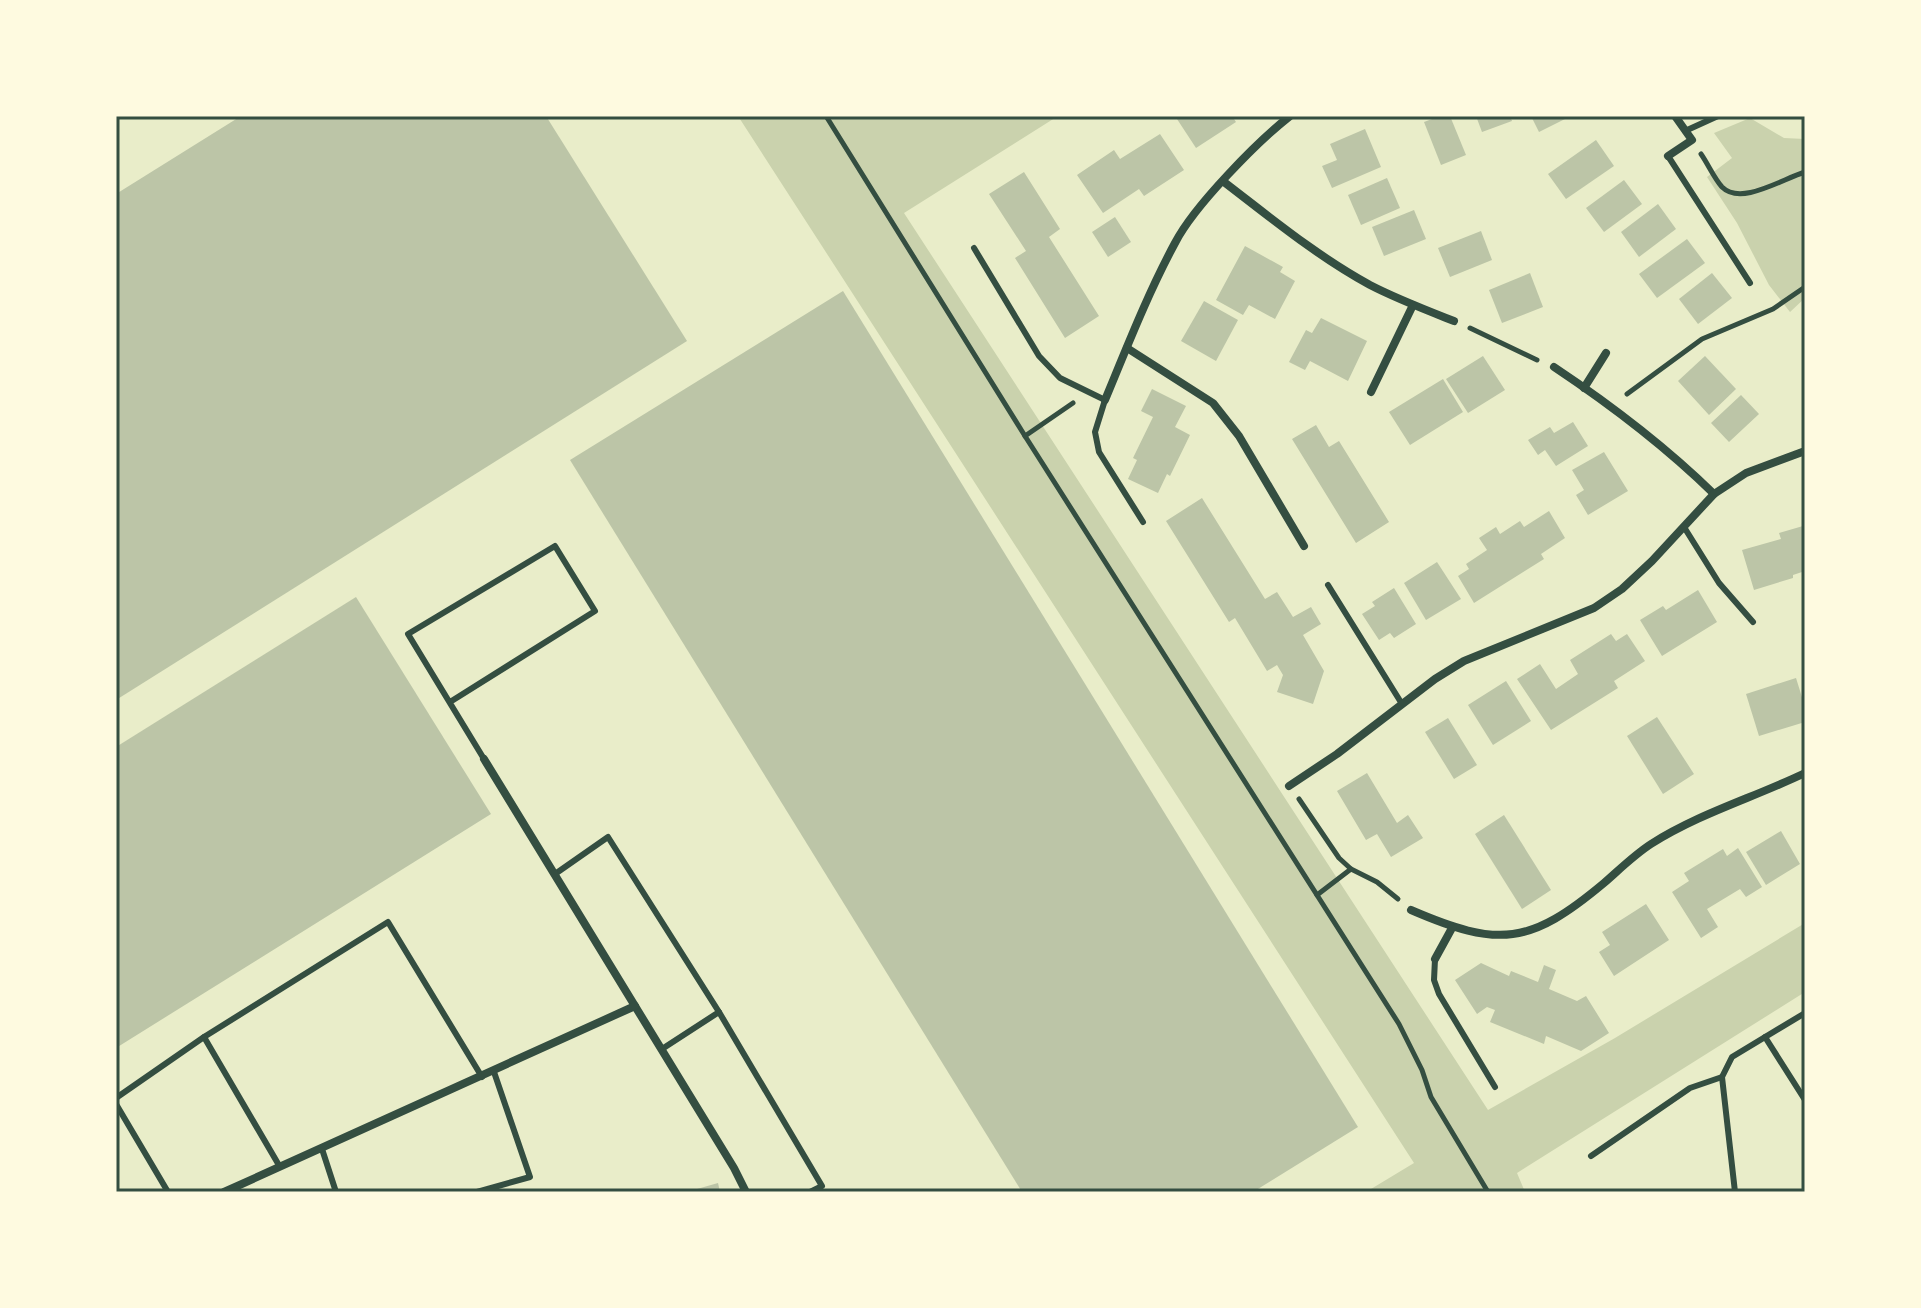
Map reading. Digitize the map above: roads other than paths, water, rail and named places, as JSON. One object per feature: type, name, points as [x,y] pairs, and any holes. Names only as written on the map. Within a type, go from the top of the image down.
[{"type":"street","points":[[1105,400],[1176,241],[1263,139],[1290,116]]},
{"type":"street","points":[[1668,156],[1692,140],[1675,116]]},
{"type":"street","points":[[1224,182],[1336,264],[1369,284],[1454,321]]},
{"type":"street","points":[[1371,392],[1413,305]]},
{"type":"street","points":[[1127,348],[1213,403],[1239,436],[1304,546]]},
{"type":"street","points":[[1584,388],[1606,353]]},
{"type":"street","points":[[1554,367],[1679,459],[1714,494]]},
{"type":"street","points":[[1289,786],[1464,661],[1594,608],[1622,589],[1714,494],[1746,473],[1805,451]]},
{"type":"street","points":[[484,759],[746,1192]]},
{"type":"street","points":[[1411,910],[1452,928],[1483,936],[1507,936],[1554,922],[1647,846],[1710,811],[1805,773]]},
{"type":"street","points":[[1435,959],[1452,928]]},
{"type":"street","points":[[228,1191],[635,1006]]},
{"type":"lane","points":[[1685,131],[1718,116]]},
{"type":"lane","points":[[1668,156],[1750,283]]},
{"type":"lane","points":[[974,248],[1039,356],[1060,378],[1105,400],[1095,432],[1099,452],[1143,522]]},
{"type":"lane","points":[[1684,527],[1719,583],[1753,622]]},
{"type":"lane","points":[[450,702],[595,611],[555,546],[408,634],[484,759]]},
{"type":"lane","points":[[1328,585],[1402,704]]},
{"type":"lane","points":[[555,874],[608,837],[719,1012],[822,1186],[810,1192]]},
{"type":"lane","points":[[168,1192],[116,1101],[204,1037],[388,922],[482,1077]]},
{"type":"lane","points":[[1435,959],[1434,980],[1439,994],[1495,1087]]},
{"type":"lane","points":[[662,1049],[719,1012]]},
{"type":"lane","points":[[1735,1192],[1722,1077],[1732,1057],[1805,1013]]},
{"type":"lane","points":[[204,1037],[280,1167]]},
{"type":"lane","points":[[1765,1037],[1805,1100]]},
{"type":"lane","points":[[477,1192],[530,1177],[494,1072]]},
{"type":"lane","points":[[1591,1156],[1690,1088],[1722,1077]]},
{"type":"lane","points":[[322,1149],[336,1192]]}]
